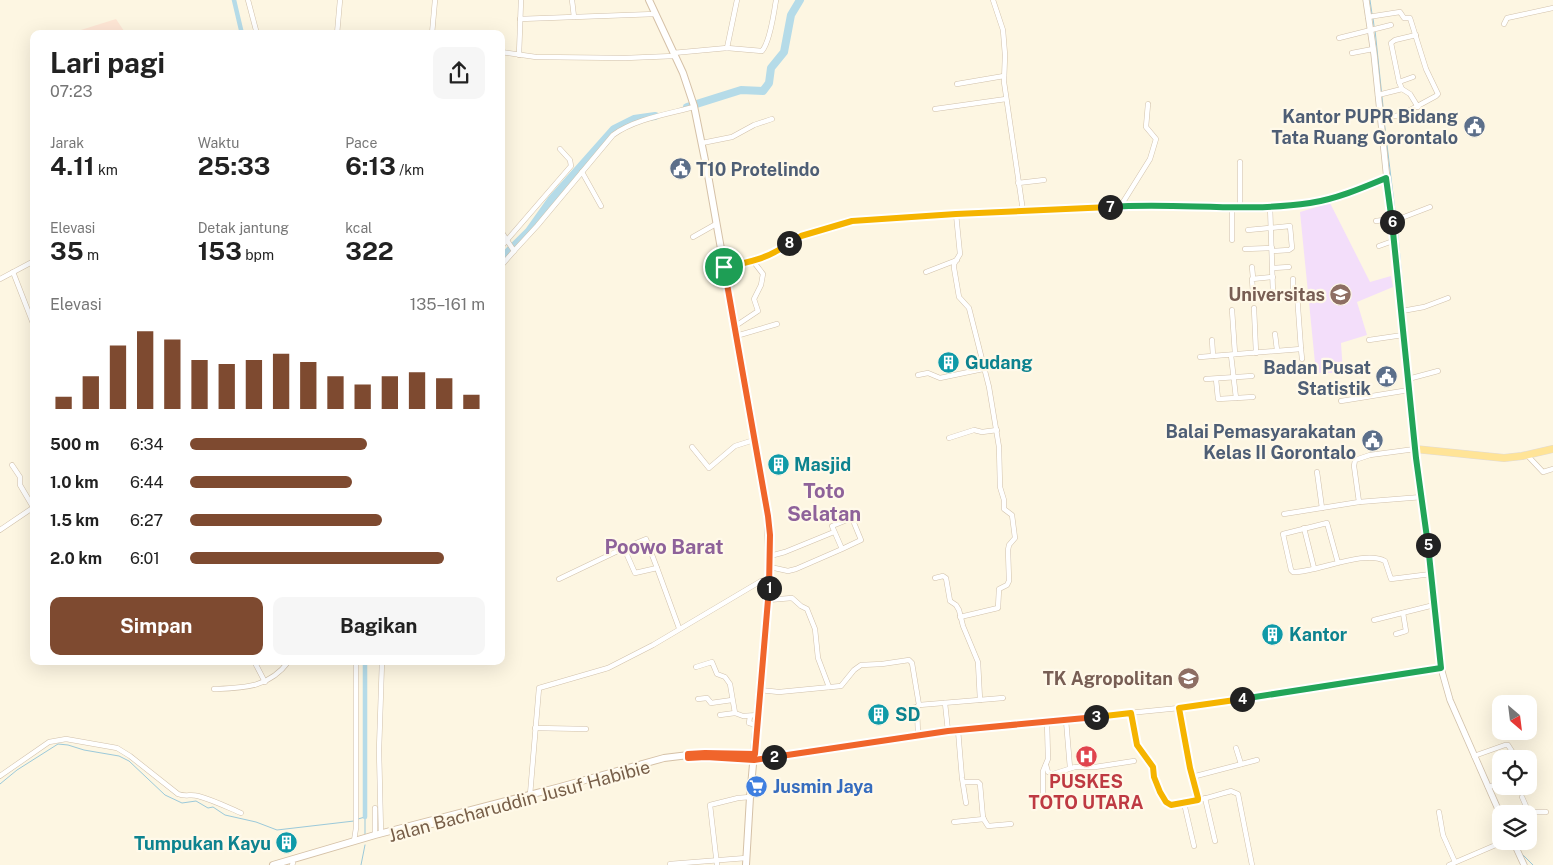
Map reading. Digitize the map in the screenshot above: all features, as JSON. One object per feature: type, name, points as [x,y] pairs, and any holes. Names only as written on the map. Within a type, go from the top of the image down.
[{"type":"main road","points":[[649,0],[674,55],[694,107],[768,516],[770,579],[750,798],[746,865]]},
{"type":"main road","points":[[1415,449],[1497,458],[1527,455],[1553,449]]},
{"type":"main road","points":[[377,835],[664,758],[688,756]]},
{"type":"main road","name":"Jalan Bacharuddin Jusuf Habibie","points":[[291,864],[377,835],[688,756],[754,757]]},
{"type":"main road","points":[[273,865],[357,842]]},
{"type":"street","points":[[248,0],[256,30]]},
{"type":"street","points":[[337,30],[340,0]]},
{"type":"street","points":[[432,30],[435,0]]},
{"type":"street","points":[[519,55],[521,0]]},
{"type":"street","points":[[572,0],[574,17]]},
{"type":"street","points":[[727,48],[738,0]]},
{"type":"street","points":[[505,53],[568,58],[674,55],[727,48],[760,52],[763,50],[776,0]]},
{"type":"street","points":[[994,0],[996,11],[1004,30],[1006,99],[1022,211]]},
{"type":"street","points":[[1366,0],[1372,16],[1374,29],[1373,49],[1381,94],[1386,178],[1395,218],[1393,241],[1404,311],[1403,334],[1411,379],[1409,390],[1415,449],[1441,668],[1450,700],[1496,805]]},
{"type":"street","points":[[1504,24],[1507,18],[1553,8]]},
{"type":"street","points":[[1372,16],[1401,12],[1404,17],[1409,17],[1426,69],[1438,94],[1402,115],[1383,118]]},
{"type":"street","points":[[520,19],[655,14]]},
{"type":"street","points":[[1339,38],[1392,25]]},
{"type":"street","points":[[1402,90],[1391,44],[1395,40],[1416,35]]},
{"type":"street","points":[[1352,53],[1373,49]]},
{"type":"street","points":[[958,84],[1004,76]]},
{"type":"street","points":[[1399,82],[1413,77]]},
{"type":"street","points":[[1381,94],[1402,90],[1410,94],[1418,107]]},
{"type":"street","points":[[935,109],[1006,99]]},
{"type":"street","points":[[1120,207],[1153,152],[1156,139],[1146,127],[1148,104]]},
{"type":"street","points":[[505,261],[613,135],[638,123],[694,107]]},
{"type":"street","points":[[702,143],[729,138],[754,125],[772,119]]},
{"type":"street","points":[[505,244],[570,166],[570,160],[560,149]]},
{"type":"street","points":[[1240,162],[1240,208]]},
{"type":"street","points":[[582,172],[601,206]]},
{"type":"street","points":[[724,267],[753,261],[776,252],[801,236],[852,221],[956,214],[1120,207],[1240,208],[1288,205],[1320,201],[1386,178]]},
{"type":"street","points":[[1018,183],[1044,180]]},
{"type":"street","points":[[1270,206],[1273,294]]},
{"type":"street","points":[[1232,208],[1232,240]]},
{"type":"street","points":[[1376,221],[1411,215],[1430,208]]},
{"type":"street","points":[[956,214],[960,251],[954,268],[959,297],[969,308],[988,387],[1000,457],[1000,488],[1004,500],[1004,510],[1011,514],[1015,538],[1009,545],[1008,550],[1008,585],[999,589],[997,609],[960,617]]},
{"type":"street","points":[[693,237],[716,224]]},
{"type":"street","points":[[1245,249],[1289,250],[1293,247],[1290,226],[1248,230]]},
{"type":"street","points":[[505,236],[514,250]]},
{"type":"street","points":[[1379,246],[1393,241]]},
{"type":"street","points":[[926,272],[958,259]]},
{"type":"street","points":[[734,327],[758,311],[754,299],[761,285],[763,274],[753,261]]},
{"type":"street","points":[[0,279],[30,263]]},
{"type":"street","points":[[1252,267],[1254,294],[1293,293],[1298,295],[1302,359]]},
{"type":"street","points":[[1273,268],[1289,267]]},
{"type":"street","points":[[13,272],[30,316]]},
{"type":"street","points":[[1253,278],[1273,277]]},
{"type":"street","points":[[1293,278],[1293,293]]},
{"type":"street","points":[[1404,311],[1424,307],[1448,298]]},
{"type":"street","points":[[1254,308],[1256,352]]},
{"type":"street","points":[[1232,310],[1236,398]]},
{"type":"street","points":[[736,336],[777,324]]},
{"type":"street","points":[[1275,334],[1277,350]]},
{"type":"street","points":[[1369,340],[1403,334]]},
{"type":"street","points":[[1212,340],[1213,356]]},
{"type":"street","points":[[1200,357],[1301,349]]},
{"type":"street","points":[[918,375],[928,373],[940,378],[983,370]]},
{"type":"street","points":[[1411,379],[1438,371]]},
{"type":"street","points":[[1206,380],[1252,376]]},
{"type":"street","points":[[1216,379],[1218,399],[1253,397]]},
{"type":"street","points":[[1341,401],[1409,390]]},
{"type":"street","points":[[949,438],[974,430],[982,432],[996,430]]},
{"type":"street","points":[[692,447],[709,468],[735,446],[754,440]]},
{"type":"street","points":[[1359,502],[1354,466],[1355,460],[1370,455],[1415,449]]},
{"type":"street","points":[[1527,455],[1543,472],[1553,468]]},
{"type":"street","points":[[12,465],[20,477],[20,485],[30,502]]},
{"type":"street","points":[[1317,472],[1322,508]]},
{"type":"street","points":[[1284,514],[1359,502],[1422,497]]},
{"type":"street","points":[[0,530],[30,509]]},
{"type":"street","points":[[770,568],[796,569],[842,549],[862,540],[853,518],[832,527],[842,549]]},
{"type":"street","points":[[1338,563],[1327,523],[1282,535],[1291,570],[1294,573],[1355,560],[1381,559],[1386,564],[1391,579],[1430,574]]},
{"type":"street","points":[[1304,528],[1314,568]]},
{"type":"street","points":[[770,556],[786,552],[834,532]]},
{"type":"street","points":[[559,579],[646,538],[679,628]]},
{"type":"street","points":[[624,548],[635,573],[657,568]]},
{"type":"street","points":[[935,578],[943,576],[946,578],[950,601],[956,605],[978,662],[980,700]]},
{"type":"street","points":[[530,795],[539,688],[608,668],[761,582],[770,579]]},
{"type":"street","points":[[768,600],[792,598],[808,610],[815,629],[818,658],[829,687]]},
{"type":"street","points":[[1374,620],[1434,605]]},
{"type":"street","points":[[1396,634],[1406,631],[1403,613]]},
{"type":"street","points":[[760,690],[779,692],[843,685],[854,670],[861,665],[909,660],[912,663],[918,706],[918,735]]},
{"type":"street","points":[[696,667],[712,662],[717,674],[724,677],[730,684],[735,713]]},
{"type":"street","points":[[256,665],[265,682]]},
{"type":"street","points":[[214,689],[244,688],[265,682],[286,665]]},
{"type":"street","points":[[356,665],[357,842]]},
{"type":"street","points":[[377,835],[382,665]]},
{"type":"street","points":[[754,757],[762,758],[948,731],[1179,708],[1441,668]]},
{"type":"street","points":[[698,699],[707,698],[711,703],[732,700]]},
{"type":"street","points":[[905,709],[918,706],[1003,698]]},
{"type":"street","points":[[945,703],[948,731]]},
{"type":"street","points":[[1179,708],[1198,800]]},
{"type":"street","points":[[720,716],[735,713],[740,716],[759,715]]},
{"type":"street","points":[[1131,713],[1137,745],[1153,767],[1154,777],[1160,792],[1170,805],[1231,792],[1238,794],[1252,865]]},
{"type":"street","points":[[750,716],[750,724],[757,725]]},
{"type":"street","points":[[1066,720],[1070,768]]},
{"type":"street","points":[[1040,798],[1043,792],[1043,770],[1048,759],[1047,721]]},
{"type":"street","points":[[535,728],[586,729]]},
{"type":"street","points":[[958,730],[966,803]]},
{"type":"street","points":[[0,776],[50,742],[66,739],[118,748],[178,794],[184,797],[193,795],[201,797],[241,813]]},
{"type":"street","points":[[1474,756],[1505,745],[1511,750]]},
{"type":"street","points":[[1236,748],[1240,764]]},
{"type":"street","points":[[1192,776],[1257,760]]},
{"type":"street","points":[[1046,765],[1048,772],[1053,774],[1070,768],[1099,767],[1134,761]]},
{"type":"street","points":[[963,782],[978,782],[980,784],[984,819],[988,826],[1011,824]]},
{"type":"street","points":[[1488,787],[1492,786]]},
{"type":"street","points":[[1522,797],[1525,805]]},
{"type":"street","points":[[717,865],[710,805],[738,798],[750,798]]},
{"type":"street","points":[[1205,798],[1215,842]]},
{"type":"street","points":[[1184,803],[1194,846]]},
{"type":"street","points":[[375,808],[377,835]]},
{"type":"street","points":[[1439,812],[1443,835],[1455,862]]},
{"type":"street","points":[[1537,812],[1546,812]]},
{"type":"street","points":[[954,822],[984,819]]},
{"type":"street","points":[[1449,865],[1492,846]]},
{"type":"street","points":[[1517,850],[1524,865]]},
{"type":"street","points":[[670,864],[746,858]]},
{"type":"shaded area","points":[[116,19],[123,30],[81,30]]},
{"type":"shaded area","name":"Universitas","points":[[1330,203],[1370,282],[1391,276],[1393,287],[1357,302],[1367,335],[1341,343],[1343,373],[1316,373],[1300,212]]},
{"type":"waterway","points":[[234,0],[241,30]]},
{"type":"waterway","points":[[687,107],[741,90],[763,91],[769,83],[771,68],[784,52],[791,15],[800,0]]},
{"type":"waterway","points":[[1370,0],[1372,14]]},
{"type":"waterway","points":[[1373,18],[1374,26]]},
{"type":"waterway","points":[[1375,30],[1384,116]]},
{"type":"waterway","points":[[505,255],[529,231],[551,200],[614,129],[634,119],[655,116]]},
{"type":"waterway","points":[[1384,120],[1398,236],[1411,377]]},
{"type":"waterway","points":[[1411,381],[1415,419]]},
{"type":"waterway","points":[[365,665],[365,817]]},
{"type":"waterway","points":[[0,784],[17,770],[58,744],[68,745],[84,750],[119,756],[129,761],[165,795],[182,803],[196,801],[208,808],[213,807],[225,815],[256,822],[277,830],[354,821]]},
{"type":"waterway","points":[[358,819],[365,817],[365,835]]},
{"type":"waterway","points":[[361,865],[365,845]]},
{"type":"waterway","points":[[1523,855],[1533,865]]},
{"type":"place","name":"Kantor PUPR Bidang Tata Ruang Gorontalo","points":[[1474,126]]},
{"type":"place","name":"T10 Protelindo","points":[[680,169]]},
{"type":"place","name":"Universitas","points":[[1341,294]]},
{"type":"place","name":"Gudang","points":[[949,362]]},
{"type":"place","name":"Badan Pusat Statistik","points":[[1387,377]]},
{"type":"place","name":"Balai Pemasyarakatan Kelas II Gorontalo","points":[[1372,441]]},
{"type":"place","name":"Masjid","points":[[778,464]]},
{"type":"place","name":"Kantor","points":[[1273,634]]},
{"type":"place","name":"TK Agropolitan","points":[[1189,678]]},
{"type":"place","name":"SD","points":[[879,714]]},
{"type":"place","name":"PUSKES TOTO UTARA","points":[[1086,756]]},
{"type":"place","name":"Jusmin Jaya","points":[[757,786]]},
{"type":"place","name":"Tumpukan Kayu","points":[[287,843]]},
{"type":"district","name":"Toto Selatan","points":[[824,502]]},
{"type":"district","name":"Poowo Barat","points":[[664,547]]},
{"type":"route","points":[[1386,178],[1441,668],[1308,690],[1179,708],[1182,730],[1198,800],[1171,805],[1166,802],[1160,792],[1154,777],[1153,767],[1137,745],[1131,713],[948,731],[754,760],[718,757],[688,758],[688,754],[692,753],[755,754],[770,579],[768,516],[724,267],[762,258],[773,254],[801,236],[852,221],[1128,206],[1232,208],[1288,205],[1320,201],[1386,178]]}]
